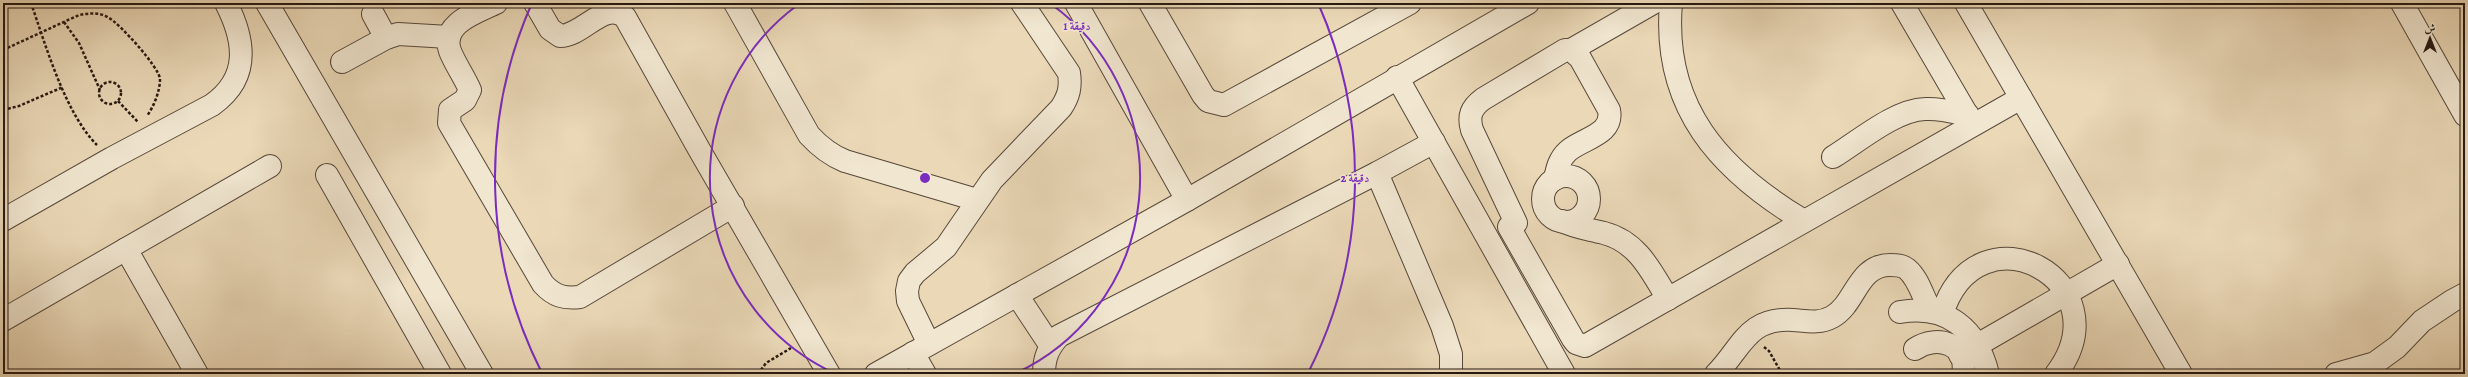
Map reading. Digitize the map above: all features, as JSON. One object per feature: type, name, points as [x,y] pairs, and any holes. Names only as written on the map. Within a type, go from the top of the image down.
[{"type":"street","points":[[3,220],[112,158],[212,105],[224,96],[233,85],[239,71],[242,56],[237,30],[226,3]]},
{"type":"street","points":[[267,3],[482,374]]},
{"type":"street","points":[[496,3],[456,24],[449,36],[450,51],[470,90],[465,100],[450,110],[449,123],[543,284],[550,291],[560,296],[580,297],[733,206]]},
{"type":"street","points":[[535,3],[550,29],[560,36],[573,34],[607,12],[614,11],[625,17],[829,374]]},
{"type":"street","points":[[735,3],[809,135],[819,146],[831,155],[845,161],[977,200]]},
{"type":"street","points":[[925,374],[921,348],[908,301],[907,291],[909,281],[914,273],[933,260],[950,243],[977,200],[1009,160],[1061,108],[1069,91],[1069,73],[1066,67],[1022,3]]},
{"type":"street","points":[[1076,3],[1187,200]]},
{"type":"street","points":[[1150,3],[1203,95],[1208,101],[1224,105],[1410,3]]},
{"type":"street","points":[[876,374],[1187,200],[1397,77],[1528,3]]},
{"type":"street","points":[[1571,50],[1653,3]]},
{"type":"street","points":[[1671,3],[1671,51],[1677,81],[1687,109],[1702,135],[1724,160],[1748,183],[1775,203],[1804,221]]},
{"type":"street","points":[[1902,3],[1970,120]]},
{"type":"street","points":[[1966,3],[2181,374]]},
{"type":"street","points":[[2402,3],[2465,115]]},
{"type":"street","points":[[373,14],[386,38]]},
{"type":"street","points":[[342,62],[386,38],[410,34],[449,36]]},
{"type":"street","points":[[1668,299],[1635,249],[1620,238],[1582,229],[1555,219],[1545,207],[1545,191],[1555,179],[1561,159],[1568,151],[1604,129],[1610,116],[1609,110],[1577,53],[1571,50],[1565,50],[1476,104],[1471,112],[1470,121],[1472,130],[1513,225],[1573,339],[1580,346],[1590,344],[1804,221],[1970,120],[2020,98]]},
{"type":"street","points":[[1397,77],[1564,374]]},
{"type":"street","points":[[1833,157],[1898,116],[1911,111],[1937,109],[1970,120]]},
{"type":"street","points":[[1044,374],[1044,360],[1050,345],[1059,336],[1377,173],[1434,142]]},
{"type":"street","points":[[3,320],[270,166]]},
{"type":"street","points":[[1377,173],[1442,326],[1451,354],[1451,374]]},
{"type":"street","points":[[327,175],[440,374]]},
{"type":"street","points":[[1555,179],[1570,177],[1578,180],[1588,192],[1588,207],[1584,214],[1574,220],[1562,221]]},
{"type":"street","points":[[1488,239],[1545,207]]},
{"type":"street","points":[[126,249],[197,374]]},
{"type":"street","points":[[1937,312],[1948,294],[1961,278],[1977,265],[1997,259],[2018,259],[2037,265],[2054,277],[2067,293],[2075,315],[2074,338],[2067,360],[2056,374]]},
{"type":"street","points":[[1967,358],[2067,293],[2118,264]]},
{"type":"street","points":[[1716,374],[1743,338],[1762,325],[1782,320],[1813,322],[1832,317],[1846,304],[1864,276],[1875,268],[1900,265],[1907,269],[1937,312]]},
{"type":"street","points":[[2336,374],[2375,363],[2397,347],[2422,322],[2452,301],[2465,294]]},
{"type":"street","points":[[1017,295],[1050,345]]},
{"type":"street","points":[[1900,312],[1937,312],[1953,319],[1967,331],[1967,358]]},
{"type":"street","points":[[1915,349],[1930,341],[1948,343],[1988,374]]},
{"type":"path","points":[[32,3],[41,31],[71,108],[82,126],[96,143],[112,158]]},
{"type":"path","points":[[3,50],[41,31],[89,13],[108,17],[148,57],[158,70],[160,78],[158,91],[151,108],[140,124],[118,101]]},
{"type":"path","points":[[64,22],[79,43],[100,90],[101,99],[109,104],[118,101]]},
{"type":"path","points":[[100,90],[106,83],[116,84],[121,92],[118,101]]},
{"type":"path","points":[[3,110],[19,106],[63,88]]},
{"type":"path","points":[[758,374],[766,363],[809,339]]},
{"type":"path","points":[[1769,351],[1782,374]]}]
